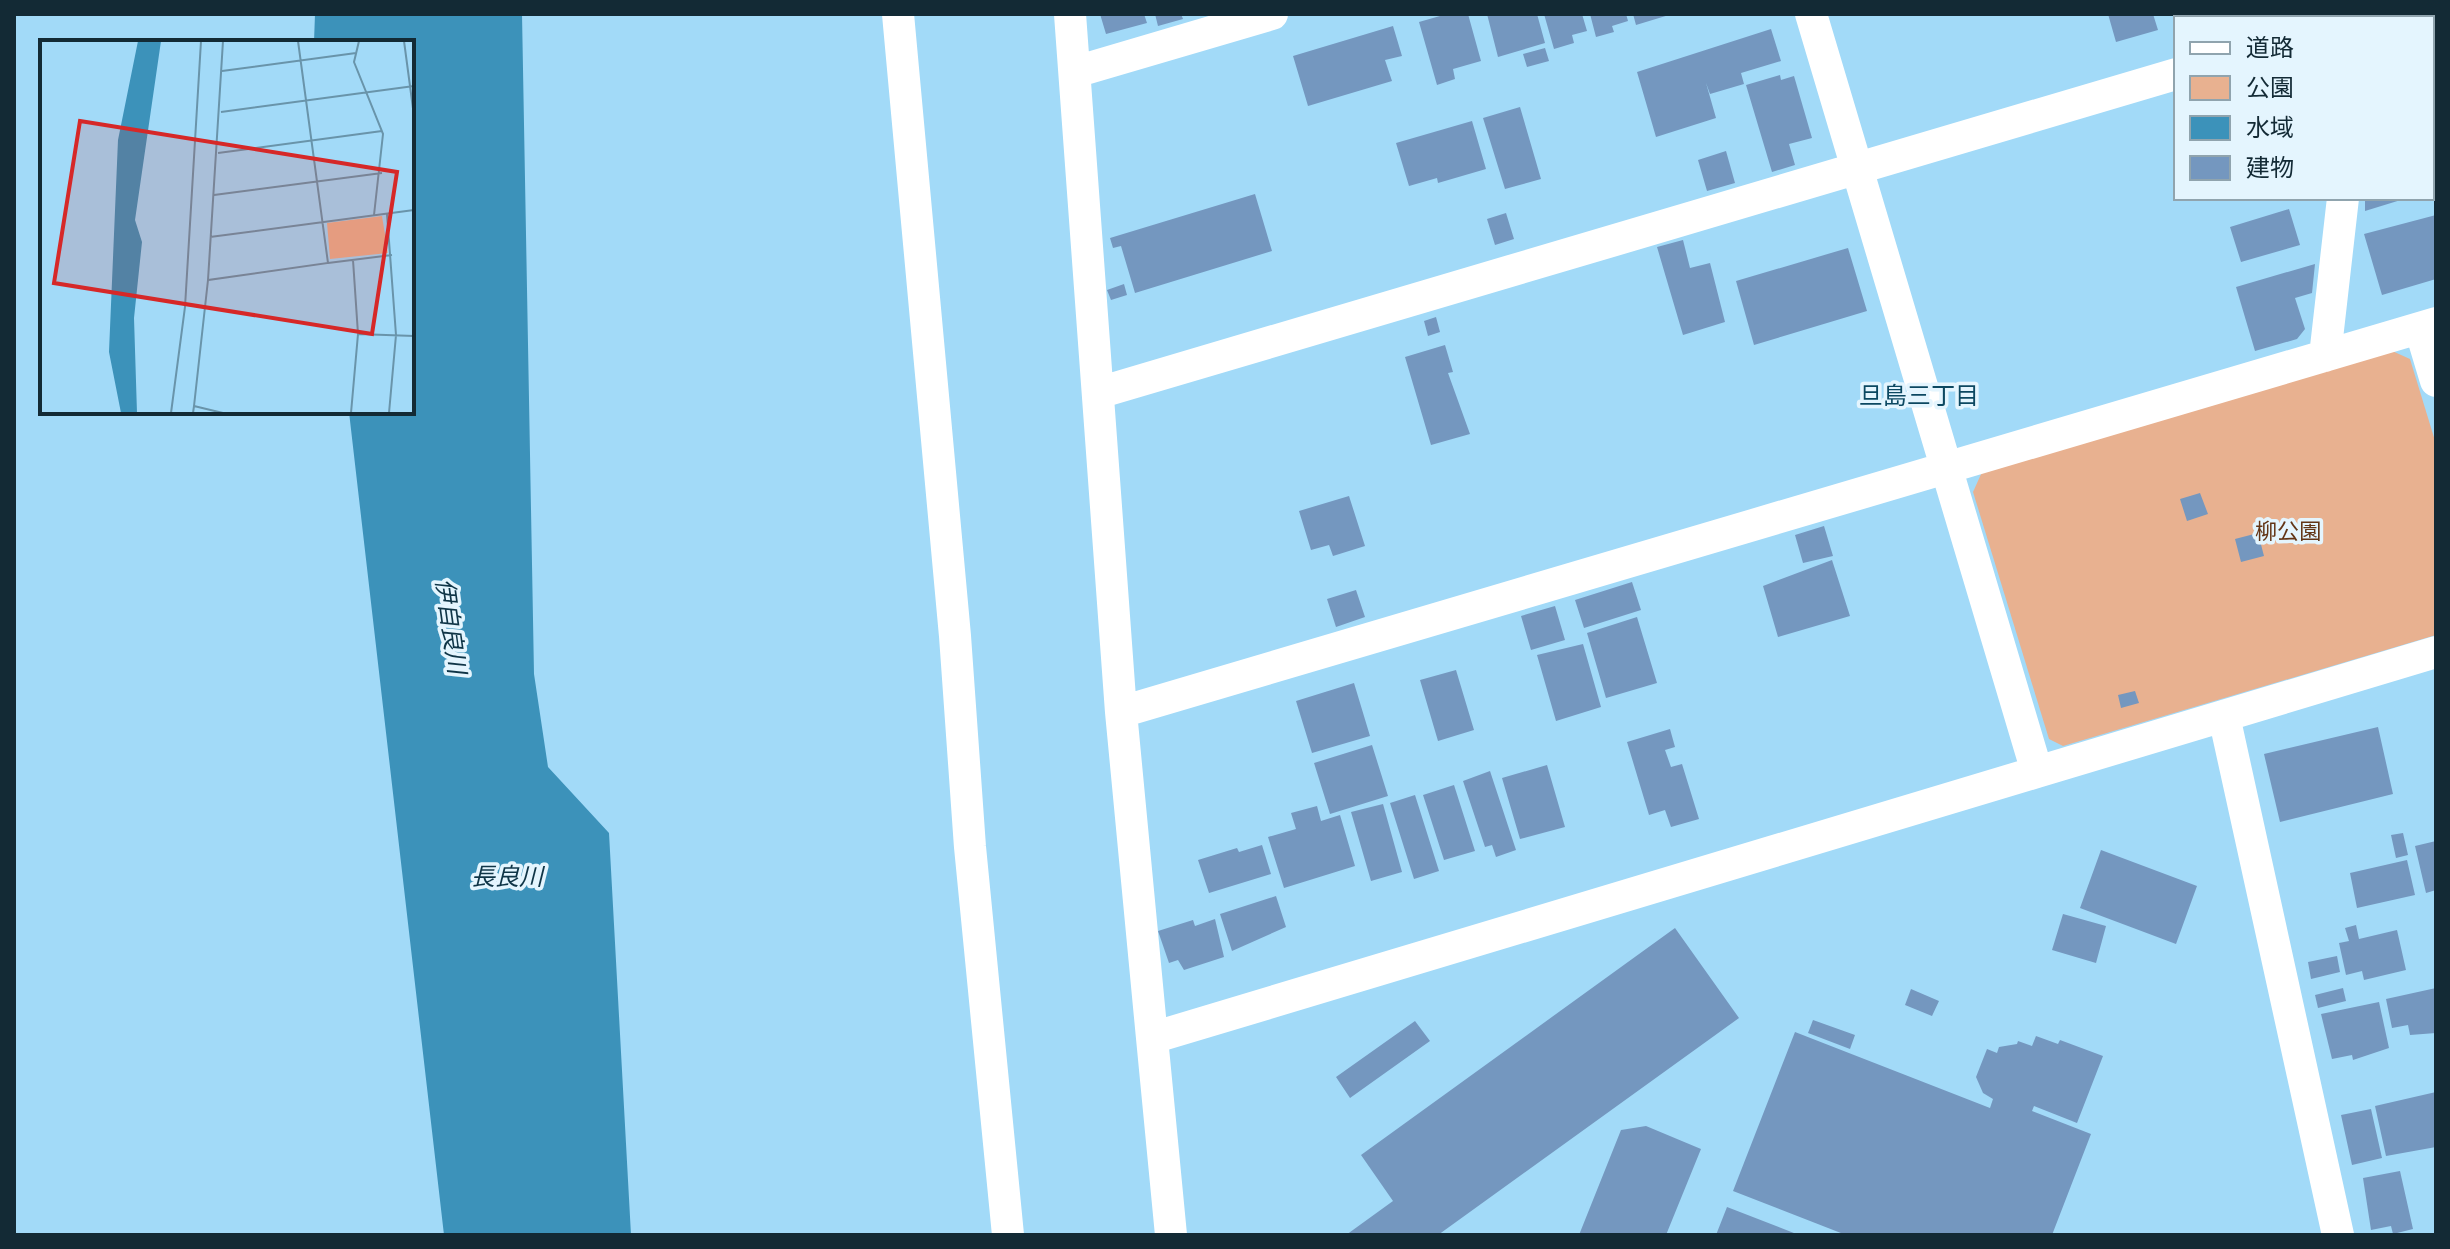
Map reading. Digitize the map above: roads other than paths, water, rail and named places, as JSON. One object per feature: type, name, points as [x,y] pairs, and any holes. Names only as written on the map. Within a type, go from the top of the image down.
[{"type":"street","points":[[898,14],[954,620],[970,847],[1008,1235]]},
{"type":"street","points":[[1070,14],[1121,712],[1171,1235]]},
{"type":"street","points":[[1075,72],[1272,14]]},
{"type":"street","points":[[1811,14],[2037,772]]},
{"type":"street","points":[[1098,393],[2174,75]]},
{"type":"street","points":[[2325,356],[2343,200]]},
{"type":"street","points":[[1121,712],[2428,326],[2436,381]]},
{"type":"street","points":[[1152,1038],[2436,652]]},
{"type":"street","points":[[2224,716],[2338,1235]]},
{"type":"water","name":"長良川","points":[[315,14],[522,14],[534,674],[548,767],[609,833],[631,1235],[444,1235],[349,414],[414,414],[414,40],[314,40]]},
{"type":"district","name":"旦島三丁目","points":[[1919,395]]},
{"type":"park label","name":"柳公園","points":[[2288,530]]},
{"type":"water label","name":"伊自良川","points":[[451,626]]}]
